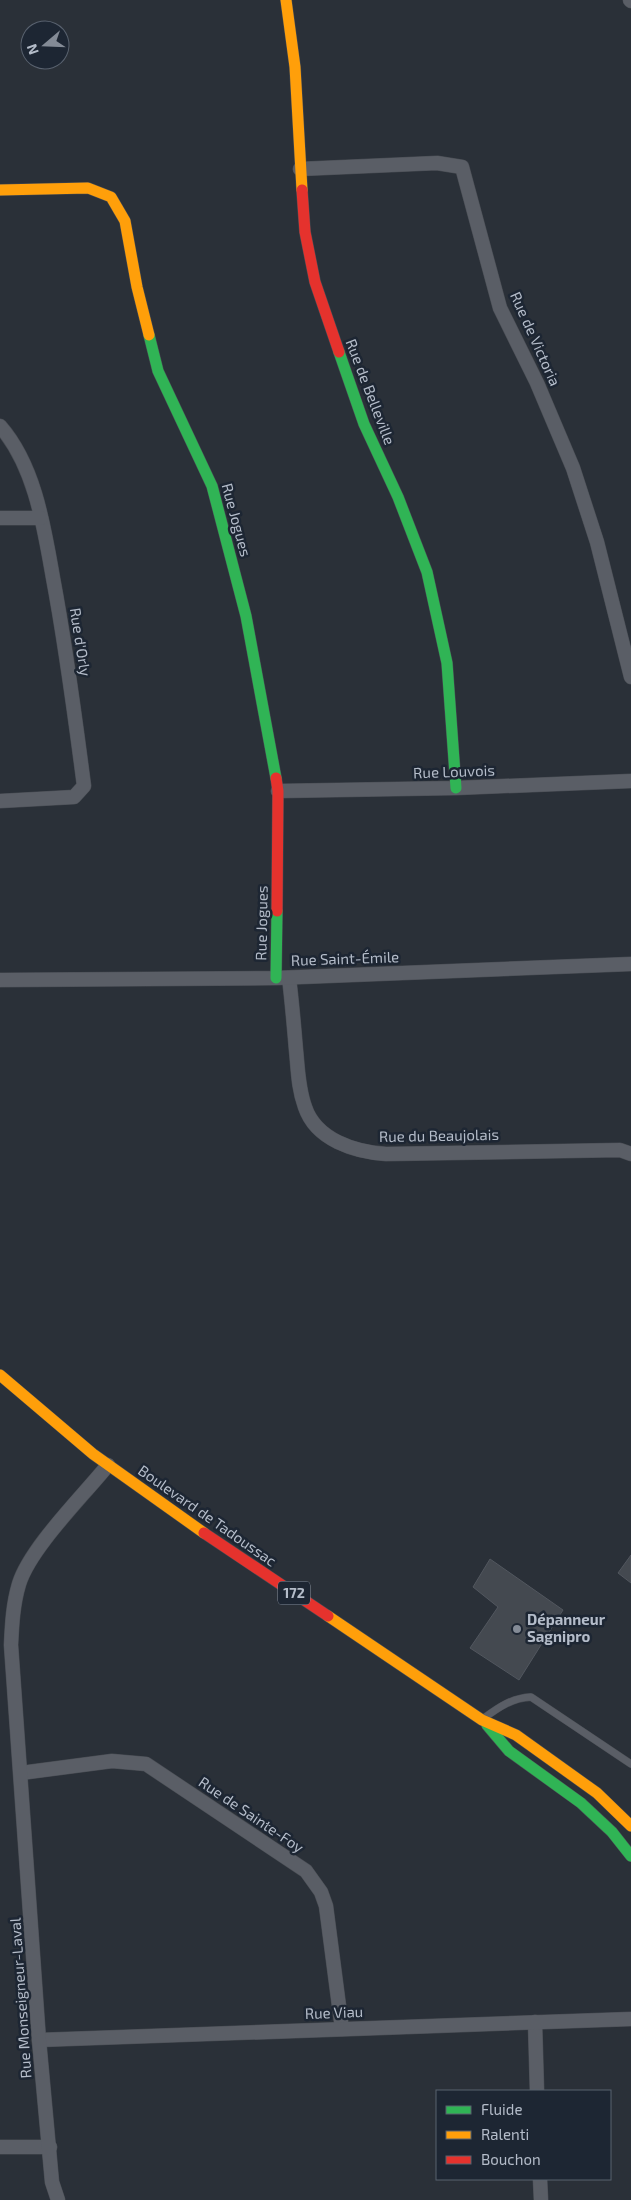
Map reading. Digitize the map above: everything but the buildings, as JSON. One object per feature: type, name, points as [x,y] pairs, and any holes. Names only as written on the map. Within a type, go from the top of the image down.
[{"type":"street","name":"Rue de Belleville","points":[[286,0],[295,67],[305,232],[318,291],[364,424],[398,497],[427,572],[447,663],[456,788]]},
{"type":"street","name":"Rue de Victoria","points":[[300,169],[437,163],[462,167],[500,308],[537,383],[573,468],[597,542],[631,677]]},
{"type":"street","name":"Rue Jogues","points":[[0,190],[88,188],[111,197],[124,220],[137,287],[158,371],[215,495],[246,616],[278,791],[283,978]]},
{"type":"street","name":"Rue d'Orly","points":[[0,426],[10,438],[30,477],[41,518],[65,640],[84,786],[74,797],[0,802]]},
{"type":"street","points":[[0,518],[41,518]]},
{"type":"street","name":"Rue Louvois","points":[[278,791],[456,788],[631,781]]},
{"type":"street","name":"Rue Saint-Émile","points":[[0,980],[283,978],[631,964]]},
{"type":"street","name":"Rue du Beaujolais","points":[[283,978],[299,1085],[305,1108],[313,1121],[338,1143],[368,1153],[386,1154],[611,1150],[631,1154]]},
{"type":"street","name":"Boulevard de Tadoussac","points":[[0,1375],[108,1465],[158,1502],[482,1720],[516,1735],[597,1793],[631,1826]]},
{"type":"street","name":"Rue Monseigneur-Laval","points":[[58,2200],[52,2182],[39,2040],[11,1645],[13,1608],[19,1583],[28,1564],[45,1540],[108,1465]]},
{"type":"street","name":"Boulevard de Tadoussac","points":[[482,1720],[509,1751],[581,1803],[612,1832],[631,1856]]},
{"type":"street","name":"Rue de Sainte-Foy","points":[[21,1773],[112,1761],[146,1764],[306,1872],[322,1892],[326,1906],[342,2029]]},
{"type":"street","name":"Rue Viau","points":[[39,2040],[631,2019]]},
{"type":"street","points":[[535,2022],[537,2090]]},
{"type":"street","points":[[0,2147],[50,2147]]},
{"type":"street","points":[[540,2180],[540,2200]]},
{"type":"lane","points":[[482,1720],[505,1704],[520,1697],[531,1697],[631,1764]]},
{"type":"traffic: fast","points":[[149,335],[158,371],[212,486],[246,616],[276,778]]},
{"type":"traffic: fast","points":[[339,352],[364,424],[398,497],[427,572],[447,663],[456,788]]},
{"type":"traffic: fast","points":[[276,978],[277,911]]},
{"type":"traffic: fast","points":[[487,1725],[509,1751],[581,1803],[612,1832],[631,1856]]},
{"type":"traffic: slow","points":[[286,0],[295,67],[302,190]]},
{"type":"traffic: slow","points":[[0,190],[88,188],[111,197],[125,221],[137,287],[149,335]]},
{"type":"traffic: slow","points":[[0,1375],[93,1454],[204,1533]]},
{"type":"traffic: slow","points":[[328,1616],[482,1720],[516,1735],[597,1793],[631,1826]]},
{"type":"traffic: jam","points":[[302,190],[305,232],[315,282],[339,352]]},
{"type":"traffic: jam","points":[[276,778],[278,791],[277,911]]},
{"type":"traffic: jam","points":[[204,1533],[328,1616]]},
{"type":"place","name":"Dépanneur Sagnipro","points":[[517,1629]]}]
